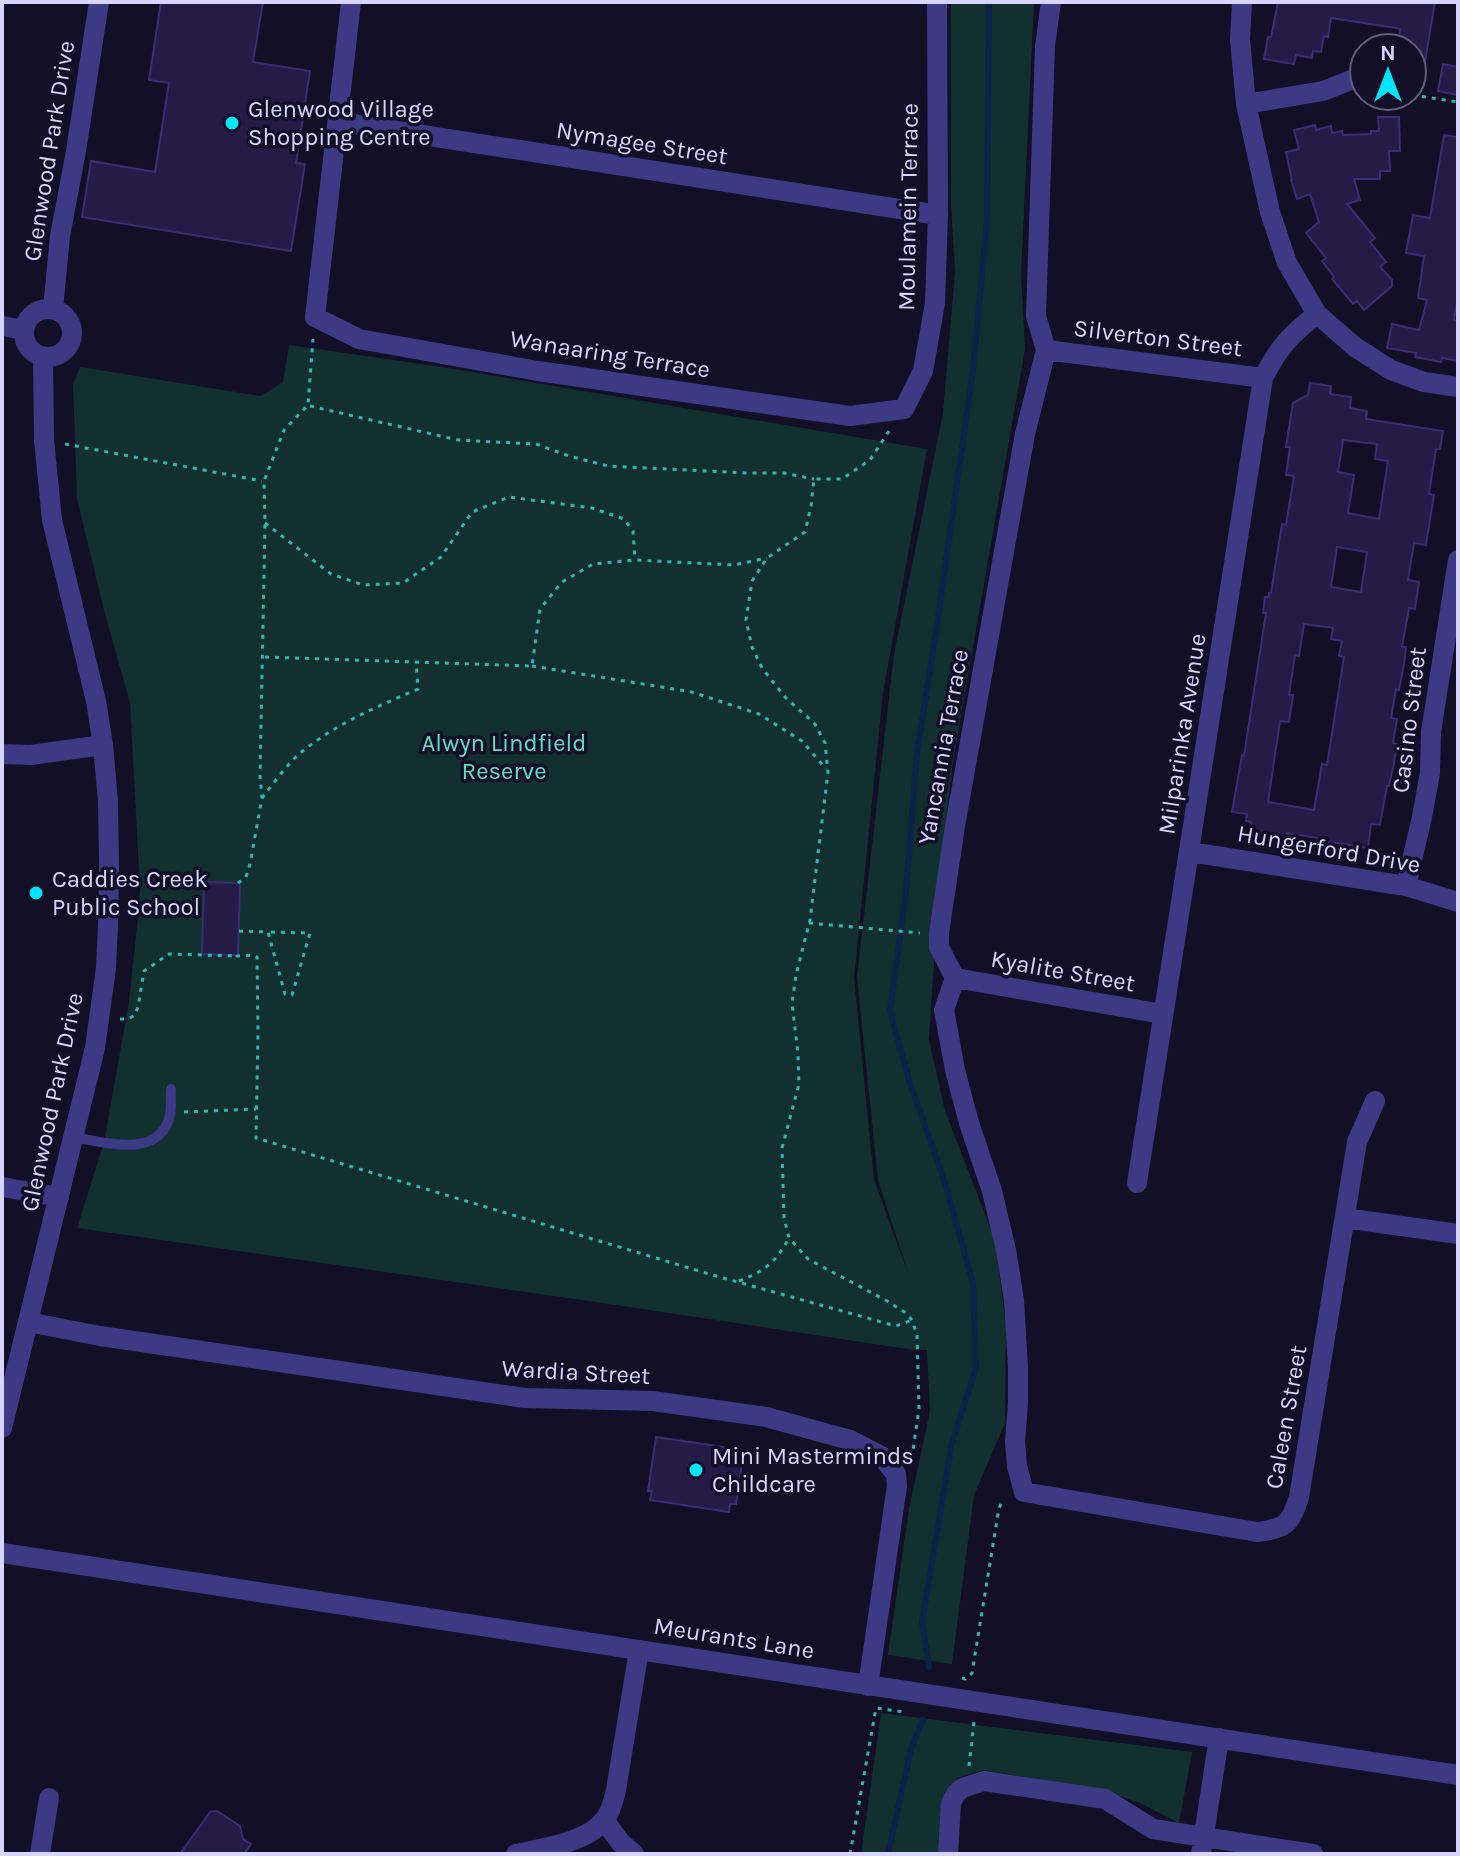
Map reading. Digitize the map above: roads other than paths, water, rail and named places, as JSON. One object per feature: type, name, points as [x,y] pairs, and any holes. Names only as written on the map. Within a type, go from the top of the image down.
[{"type":"street","name":"Glenwood Park Drive","points":[[53,309],[60,236],[99,2]]},
{"type":"street","points":[[339,122],[351,2]]},
{"type":"street","name":"Moulamein Terrace","points":[[904,409],[923,371],[935,303],[938,215],[937,2]]},
{"type":"street","name":"Yancannia Terrace","points":[[955,978],[939,947],[939,933],[955,826],[1025,434],[1046,350],[1036,316],[1045,46],[1051,2]]},
{"type":"street","points":[[1242,2],[1240,40],[1246,104],[1270,212],[1287,263],[1317,314],[1355,347],[1391,370],[1424,382],[1458,387]]},
{"type":"street","points":[[1246,104],[1323,91],[1348,81]]},
{"type":"street","name":"Nymagee Street","points":[[339,122],[938,215]]},
{"type":"street","name":"Wanaaring Terrace","points":[[339,122],[315,317],[359,339],[538,371],[850,416],[904,409]]},
{"type":"street","points":[[44,309],[53,309],[66,316],[73,331],[64,352],[43,357],[31,350],[24,330],[31,316],[44,309]]},
{"type":"street","name":"Milparinka Avenue","points":[[1137,1183],[1263,378],[1277,351],[1296,330],[1317,314]]},
{"type":"street","points":[[2,326],[24,330]]},
{"type":"street","name":"Silverton Street","points":[[1046,350],[1263,378]]},
{"type":"street","name":"Glenwood Park Drive","points":[[2,1428],[95,1048],[106,968],[109,866],[103,745],[96,701],[52,520],[44,440],[43,357]]},
{"type":"street","name":"Casino Street","points":[[1406,886],[1430,773],[1431,732],[1458,560]]},
{"type":"street","points":[[2,754],[31,755],[103,745]]},
{"type":"street","name":"Hungerford Drive","points":[[1190,852],[1406,886],[1458,902]]},
{"type":"street","name":"Kyalite Street","points":[[955,978],[1163,1014]]},
{"type":"street","name":"Caleen Street","points":[[955,978],[944,1010],[955,1070],[992,1191],[1014,1300],[1018,1391],[1015,1442],[1024,1492],[1257,1532],[1277,1530],[1293,1518],[1357,1142],[1375,1101]]},
{"type":"street","points":[[2,1187],[59,1197]]},
{"type":"street","points":[[1345,1218],[1458,1234]]},
{"type":"street","name":"Wardia Street","points":[[28,1322],[116,1338],[525,1398],[653,1401],[766,1417],[850,1440],[881,1456],[896,1474],[897,1486],[868,1686]]},
{"type":"street","name":"Meurants Lane","points":[[2,1553],[1458,1775]]},
{"type":"street","points":[[517,1854],[564,1843],[592,1831],[604,1820],[616,1790],[639,1650]]},
{"type":"street","points":[[1202,1845],[1219,1738]]},
{"type":"street","points":[[948,1854],[951,1803],[962,1788],[984,1781],[1105,1799],[1153,1829],[1202,1845],[1313,1854]]},
{"type":"street","points":[[40,1854],[49,1798]]},
{"type":"street","points":[[604,1820],[621,1843],[634,1854]]},
{"type":"lane","points":[[73,1137],[145,1145],[159,1135],[170,1116],[171,1089]]},
{"type":"waterway","points":[[929,1667],[922,1622],[952,1442],[976,1368],[973,1283],[945,1183],[910,1083],[890,1011],[906,892],[917,753],[973,370],[987,221],[989,2]]},
{"type":"waterway","points":[[888,1854],[911,1749],[923,1720]]},
{"type":"place","name":"Glenwood Village Shopping Centre","points":[[232,123]]},
{"type":"place","name":"Caddies Creek Public School","points":[[36,893]]},
{"type":"place","name":"Mini Masterminds Childcare","points":[[696,1470]]},
{"type":"park label","name":"Alwyn Lindfield Reserve","points":[[504,757]]}]
